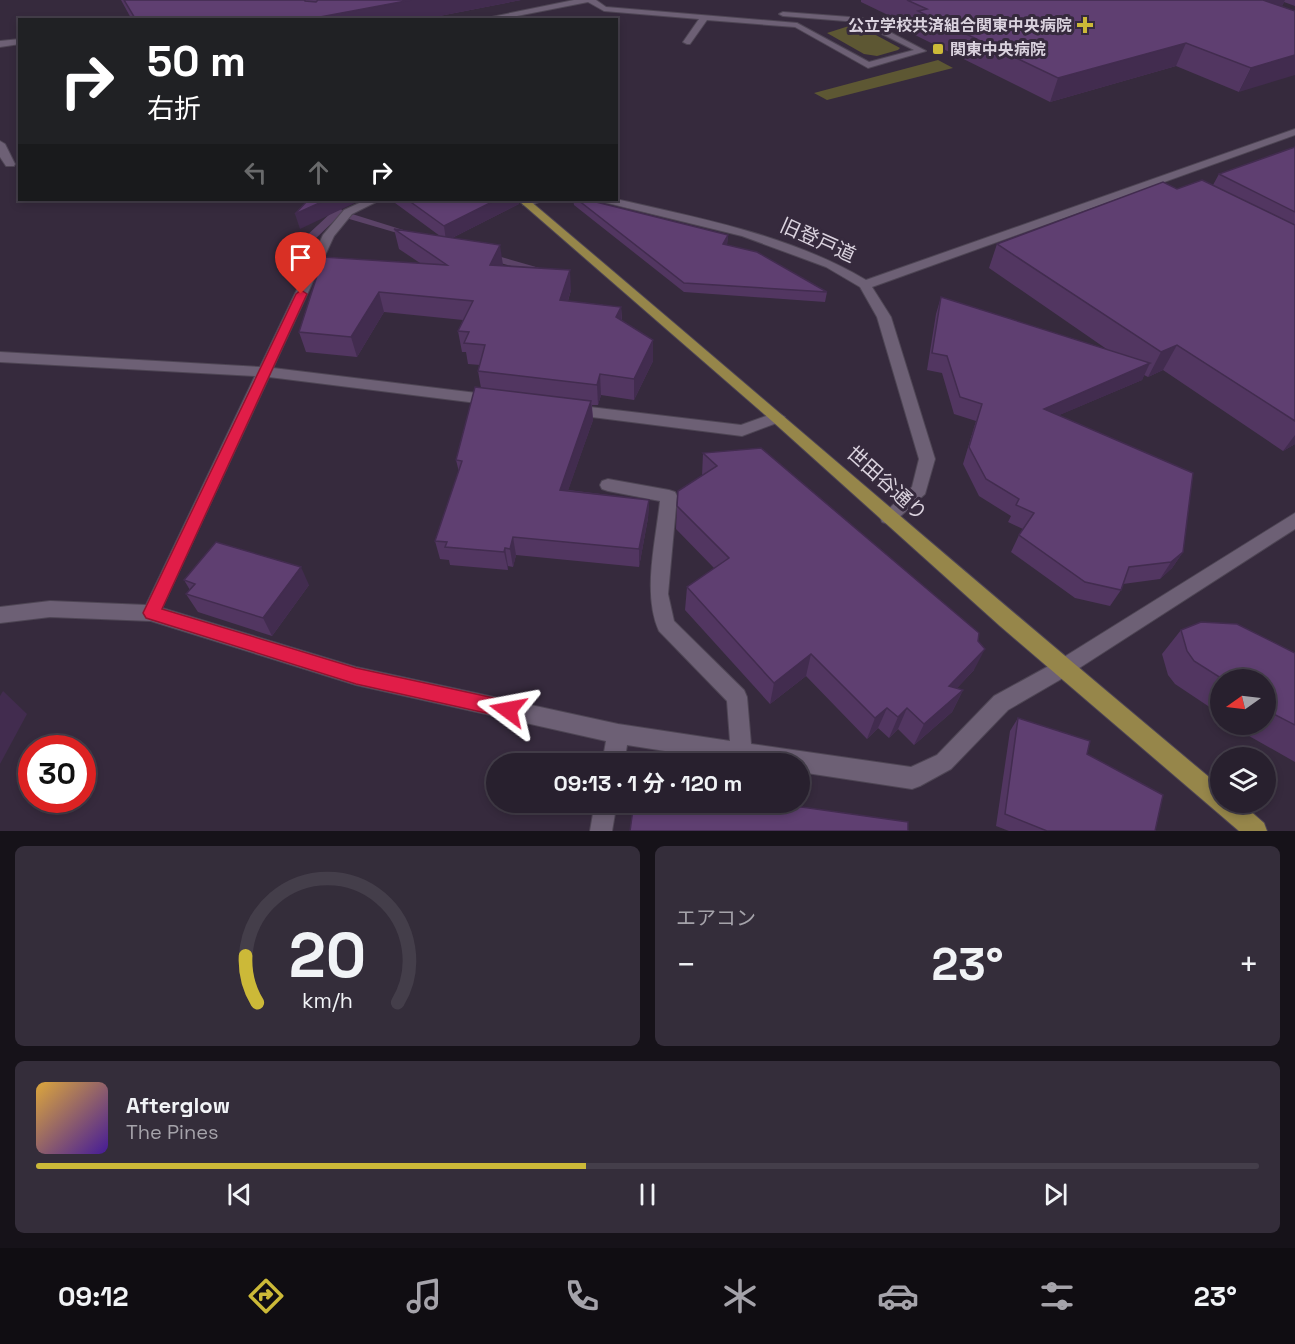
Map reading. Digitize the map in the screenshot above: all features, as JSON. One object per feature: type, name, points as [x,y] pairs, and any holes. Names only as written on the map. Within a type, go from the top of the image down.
[{"type":"main road","name":"世田谷通り","points":[[530,201],[888,517],[1210,792]]},
{"type":"main road","name":"世田谷通り","points":[[1235,813],[1256,831]]},
{"type":"street","points":[[492,18],[586,0]]},
{"type":"street","points":[[591,0],[604,9],[664,12],[704,18],[797,25],[868,65],[922,51],[860,20],[688,8],[664,12]]},
{"type":"street","points":[[687,42],[704,18]]},
{"type":"street","points":[[0,44],[18,41]]},
{"type":"street","points":[[865,285],[1165,183],[1295,132]]},
{"type":"street","points":[[0,144],[3,154],[15,162],[0,170]]},
{"type":"street","points":[[152,613],[329,236],[348,212],[372,201]]},
{"type":"street","name":"旧登戸道","points":[[612,201],[746,233],[830,264],[865,285],[884,317],[927,459],[919,490],[888,517]]},
{"type":"street","points":[[0,357],[264,372],[509,402]]},
{"type":"street","points":[[555,408],[742,431],[777,417]]},
{"type":"street","points":[[0,615],[50,609],[152,613],[356,676],[618,734],[741,753],[737,697],[666,625],[659,594],[669,496],[608,485]]},
{"type":"street","points":[[810,763],[912,778],[944,762],[1001,703],[1064,668],[1295,520]]},
{"type":"street","points":[[615,753],[618,734]]},
{"type":"street","points":[[601,831],[604,813]]},
{"type":"shaded area","points":[[849,26],[861,27],[900,48],[877,56],[864,54],[827,33]]},
{"type":"shaded area","points":[[938,60],[953,68],[827,100],[814,93]]},
{"type":"building","points":[[124,0],[304,0],[316,2],[318,0],[411,0],[315,18],[135,18]]},
{"type":"building","points":[[907,0],[1263,0],[1295,11],[1295,55],[1251,68],[1186,43],[1058,78],[918,11],[927,9]]},
{"type":"building","points":[[1295,147],[1295,212],[1219,174],[1292,148]]},
{"type":"building","points":[[1202,180],[1295,225],[1295,421],[1177,345],[1161,352],[997,244],[1163,182],[1177,189]]},
{"type":"building","points":[[307,201],[324,201],[295,214]]},
{"type":"building","points":[[409,201],[494,201],[444,226]]},
{"type":"building","points":[[579,201],[592,201],[728,235],[723,244],[757,252],[827,292],[684,283]]},
{"type":"building","points":[[394,229],[500,245],[490,265],[570,270],[560,300],[621,307],[616,317],[653,340],[634,379],[600,374],[597,385],[478,371],[485,345],[464,343],[469,332],[458,331],[473,301],[379,292],[351,337],[299,332],[323,257],[447,265]]},
{"type":"building","points":[[941,297],[1150,363],[1044,409],[1193,473],[1183,552],[1171,562],[1129,567],[1121,590],[1085,582],[1019,535],[1034,513],[1016,505],[1019,499],[986,479],[969,447],[982,404],[960,397],[947,356],[932,353]]},
{"type":"building","points":[[475,387],[591,401],[560,490],[649,500],[639,549],[513,537],[510,549],[505,548],[504,552],[445,547],[447,542],[435,541],[462,461],[456,460]]},
{"type":"building","points":[[761,448],[979,633],[978,641],[985,649],[949,686],[963,690],[924,724],[907,708],[898,717],[887,708],[875,718],[811,654],[774,683],[687,587],[729,558],[677,506],[678,491],[717,466],[703,453]]},
{"type":"building","points":[[216,542],[301,567],[263,618],[186,594],[195,584],[184,580]]},
{"type":"building","points":[[1201,622],[1237,624],[1295,653],[1295,725],[1276,715],[1276,669],[1210,669],[1210,671],[1194,661],[1187,651],[1181,630]]},
{"type":"building","points":[[1018,718],[1090,741],[1087,754],[1163,795],[1155,831],[1047,831],[1005,814]]},
{"type":"building","points":[[810,808],[908,822],[908,831],[630,831],[632,813],[810,813]]},
{"type":"waterway","points":[[316,201],[345,215],[411,234]]},
{"type":"waterway","points":[[308,240],[338,212]]},
{"type":"waterway","points":[[484,255],[546,273]]},
{"type":"place","name":"公立学校共済組合関東中央病院","points":[[1085,25]]},
{"type":"place","name":"関東中央病院","points":[[938,49]]},
{"type":"route","points":[[301,294],[152,613],[356,676],[508,710]]}]
